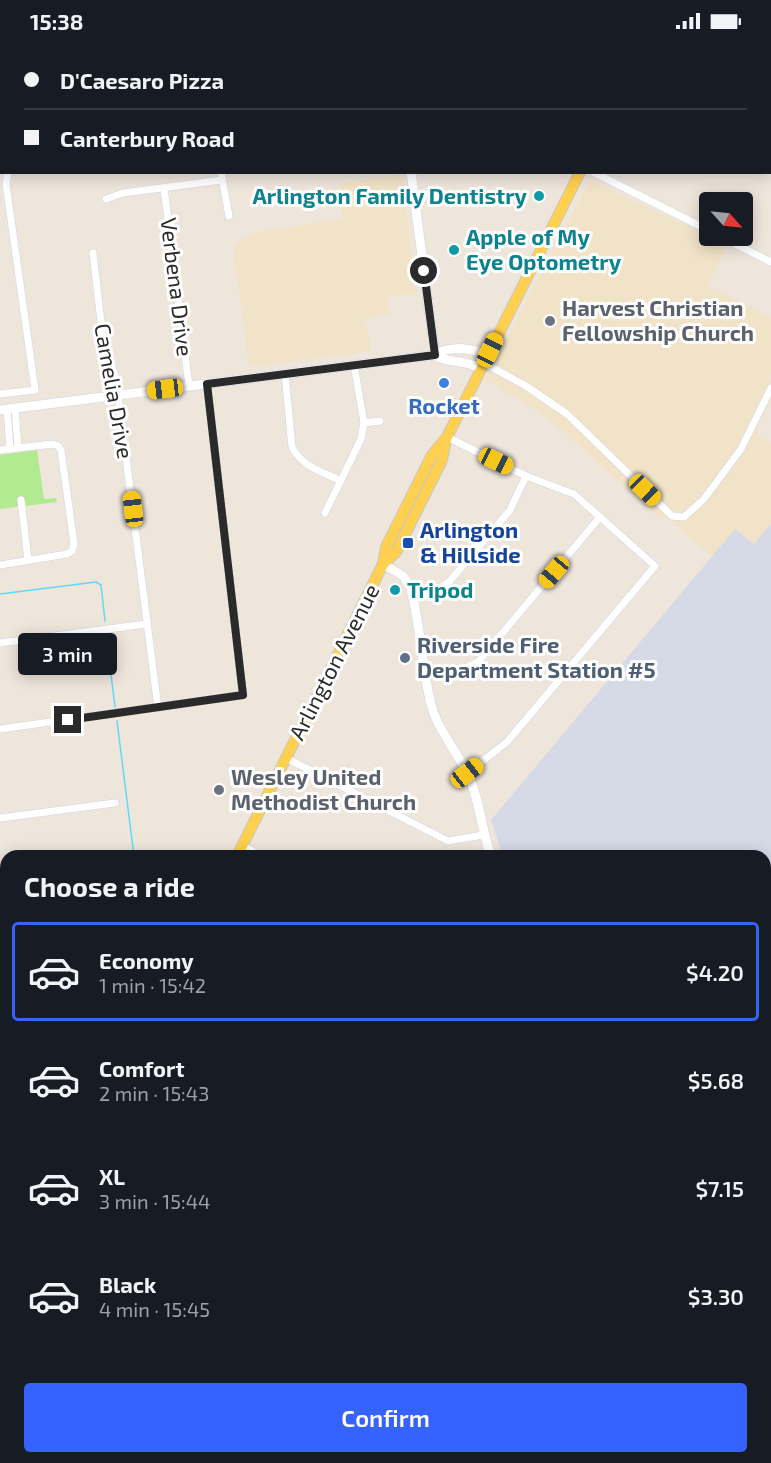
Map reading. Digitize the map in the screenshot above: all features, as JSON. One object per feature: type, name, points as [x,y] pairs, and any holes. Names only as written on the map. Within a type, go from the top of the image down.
[{"type":"main road","name":"Arlington Avenue","points":[[240,850],[383,564],[396,552],[442,460],[447,437],[579,174]]},
{"type":"street","points":[[0,394],[34,390],[6,184],[8,174]]},
{"type":"street","points":[[411,174],[435,355]]},
{"type":"street","points":[[597,174],[699,225]]},
{"type":"street","points":[[106,199],[123,193],[164,188],[221,176],[229,216]]},
{"type":"street","name":"Verbena Drive","points":[[164,188],[189,386]]},
{"type":"street","points":[[739,246],[771,262]]},
{"type":"street","name":"Camelia Drive","points":[[93,253],[103,339],[112,364],[118,395],[158,708]]},
{"type":"street","points":[[14,449],[7,409],[435,355],[448,350],[466,349],[479,352],[484,363],[540,395],[567,414],[672,516],[684,517],[704,499],[741,449],[771,388]]},
{"type":"street","points":[[325,513],[361,439],[363,423],[354,365]]},
{"type":"street","points":[[285,374],[292,447],[297,458],[341,481]]},
{"type":"street","name":"Verbena Drive","points":[[158,708],[243,695],[207,384]]},
{"type":"street","points":[[363,423],[380,421]]},
{"type":"street","points":[[447,437],[526,476],[574,494],[655,566],[507,742],[467,773]]},
{"type":"street","points":[[0,450],[53,444],[58,446],[61,450],[74,544],[72,551],[0,565]]},
{"type":"street","points":[[414,597],[432,593],[449,582],[510,510],[526,476]]},
{"type":"street","points":[[21,500],[28,560]]},
{"type":"street","points":[[426,676],[462,670],[478,662],[600,518]]},
{"type":"street","points":[[383,564],[407,580],[414,597],[426,676],[434,711],[474,789],[483,835],[489,850]]},
{"type":"street","points":[[0,643],[147,624]]},
{"type":"street","points":[[0,729],[158,708]]},
{"type":"street","points":[[286,758],[448,842],[483,835]]},
{"type":"street","points":[[0,818],[115,803]]},
{"type":"street","points":[[242,846],[250,850]]},
{"type":"shaded area","points":[[402,175],[417,293],[387,297],[389,314],[366,318],[371,351],[249,367],[233,246],[254,233],[343,218],[339,183]]},
{"type":"shaded area","points":[[594,182],[699,231],[699,246],[728,246],[708,285],[771,318],[771,375],[769,379],[771,380],[771,400],[757,428],[760,437],[771,443],[771,524],[755,544],[735,529],[712,556],[665,516],[661,519],[562,430],[485,379],[587,186]]},
{"type":"shaded area","points":[[771,524],[771,850],[501,850],[491,820],[735,529],[754,544]]},
{"type":"green space","points":[[37,450],[44,499],[56,498],[57,502],[0,509],[0,455]]},
{"type":"waterway","points":[[0,594],[96,582],[101,585],[105,621]]},
{"type":"waterway","points":[[106,634],[115,707]]},
{"type":"waterway","points":[[117,721],[133,850]]},
{"type":"place","name":"Arlington Family Dentistry","points":[[539,196]]},
{"type":"place","name":"Apple of My Eye Optometry","points":[[454,250]]},
{"type":"place","name":"Harvest Christian Fellowship Church","points":[[550,321]]},
{"type":"place","name":"Rocket","points":[[444,383]]},
{"type":"place","name":"Arlington & Hillside","points":[[408,543]]},
{"type":"place","name":"Tripod","points":[[395,590]]},
{"type":"place","name":"Riverside Fire Department Station #5","points":[[405,658]]},
{"type":"place","name":"Wesley United Methodist Church","points":[[219,790]]},
{"type":"route","points":[[68,720],[243,695],[207,384],[435,355],[424,271]]}]
